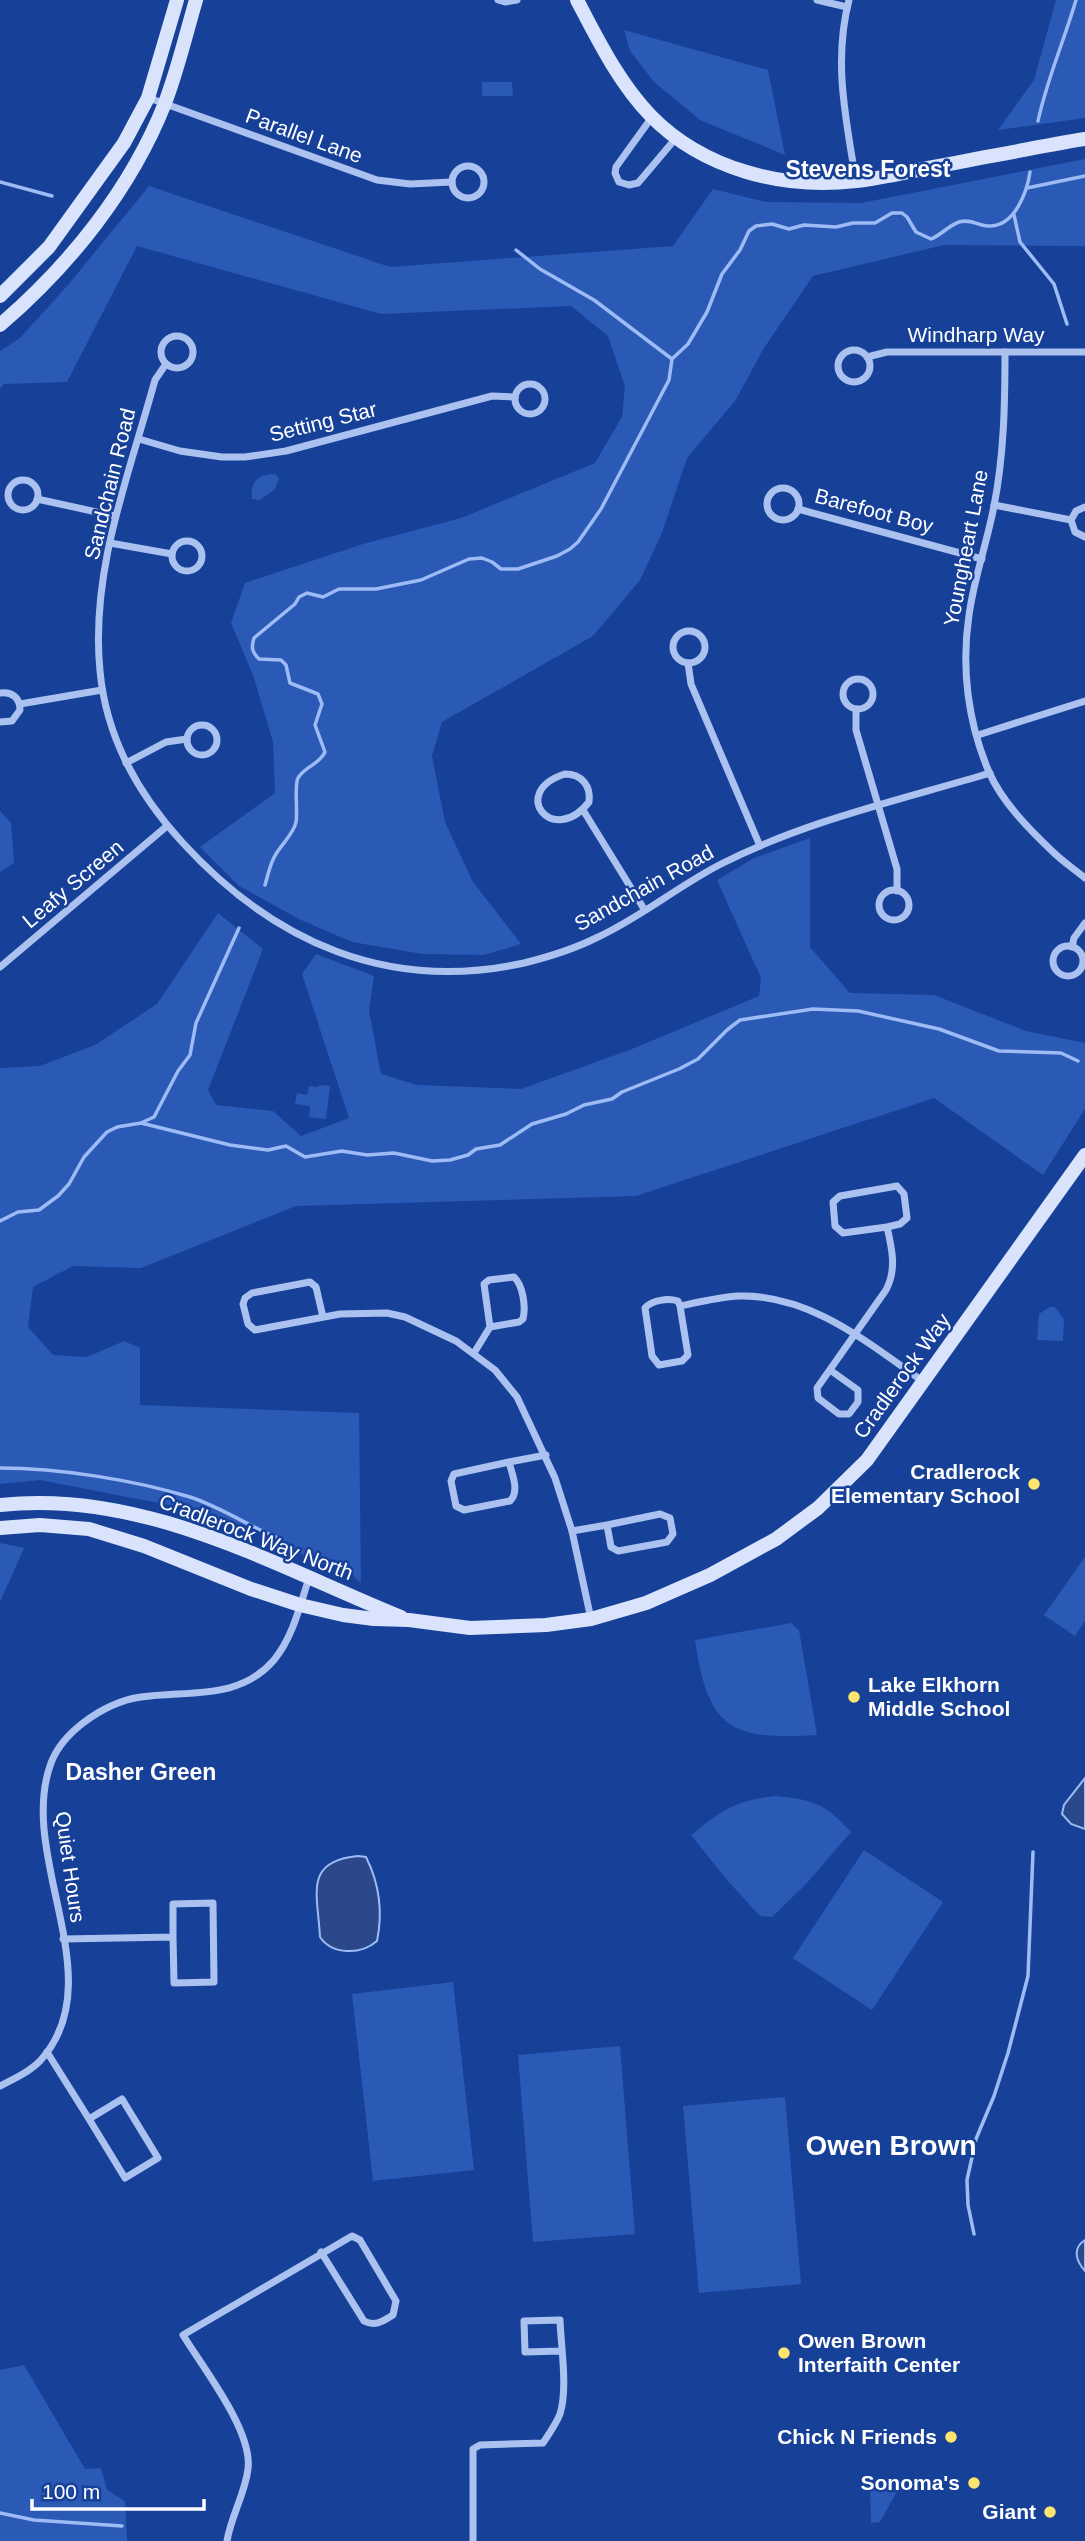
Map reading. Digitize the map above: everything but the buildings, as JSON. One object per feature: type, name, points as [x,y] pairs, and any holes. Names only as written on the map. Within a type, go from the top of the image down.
[{"type":"street","points":[[0,296],[49,247],[124,143],[148,98],[177,0]]},
{"type":"street","points":[[0,325],[40,289],[92,229],[123,182],[164,104],[196,0]]},
{"type":"street","points":[[498,0],[517,0]]},
{"type":"street","points":[[577,0],[617,72],[652,117],[677,138],[723,164],[764,177],[809,183],[856,181],[1085,139]]},
{"type":"street","points":[[817,0],[848,4],[841,41],[841,84],[856,181]]},
{"type":"street","name":"Parallel Lane","points":[[148,98],[377,180],[410,184],[452,183]]},
{"type":"street","points":[[652,117],[616,167],[619,183],[638,183],[677,138]]},
{"type":"street","name":"Parallel Lane","points":[[469,166],[479,170],[484,179],[482,189],[470,197],[456,192],[452,183],[459,169],[469,166]]},
{"type":"street","name":"Sandchain Road","points":[[175,337],[187,340],[193,352],[187,364],[180,368],[166,364],[161,354],[164,343],[175,337]]},
{"type":"street","name":"Windharp Way","points":[[867,357],[870,366],[863,378],[850,381],[841,375],[839,361],[845,352],[857,350],[867,357],[887,352],[1085,352]]},
{"type":"street","name":"Youngheart Lane","points":[[1005,352],[1003,449],[994,505],[969,612],[965,657],[969,703],[990,773],[1006,798],[1037,836],[1085,878]]},
{"type":"street","name":"Sandchain Road","points":[[166,364],[155,380],[115,516],[99,621],[102,690],[116,740],[126,763],[167,826],[208,870],[261,914],[282,927],[337,951],[387,965],[415,969],[473,970],[523,963],[596,938],[720,864],[760,846],[795,832],[990,773]]},
{"type":"street","name":"Setting Star","points":[[532,384],[543,390],[545,401],[539,411],[528,414],[518,408],[515,397],[521,386],[532,384]]},
{"type":"street","name":"Setting Star","points":[[139,439],[180,451],[222,457],[245,457],[286,451],[492,396],[515,397]]},
{"type":"street","points":[[26,481],[33,484],[37,499],[31,508],[19,509],[10,503],[9,491],[15,483],[26,481]]},
{"type":"street","name":"Barefoot Boy","points":[[786,489],[797,497],[798,509],[795,515],[782,520],[771,514],[768,502],[774,492],[786,489]]},
{"type":"street","points":[[37,499],[115,516]]},
{"type":"street","points":[[994,505],[1072,520]]},
{"type":"street","points":[[1085,507],[1076,511],[1072,520],[1075,532],[1085,537]]},
{"type":"street","name":"Barefoot Boy","points":[[798,509],[982,559]]},
{"type":"street","points":[[190,541],[201,549],[202,560],[195,570],[181,570],[173,561],[172,554],[178,544],[190,541]]},
{"type":"street","points":[[110,542],[172,554]]},
{"type":"street","points":[[689,631],[702,639],[704,651],[699,660],[688,663],[676,657],[672,646],[677,636],[689,631]]},
{"type":"street","points":[[688,663],[691,684],[760,846]]},
{"type":"street","points":[[860,678],[872,686],[873,697],[865,708],[856,709],[844,702],[842,691],[849,681],[860,678]]},
{"type":"street","points":[[20,704],[102,690]]},
{"type":"street","points":[[0,693],[11,694],[20,704],[15,719],[0,722]]},
{"type":"street","points":[[978,736],[1085,701]]},
{"type":"street","points":[[856,709],[856,730],[897,869],[897,891]]},
{"type":"street","points":[[205,725],[215,732],[216,742],[211,751],[199,754],[190,750],[187,739],[193,727],[205,725]]},
{"type":"street","points":[[126,763],[166,742],[187,739]]},
{"type":"street","points":[[575,775],[584,781],[589,789],[589,802],[583,810],[561,820],[545,817],[539,806],[539,791],[547,782],[558,776],[575,775]]},
{"type":"street","points":[[583,810],[644,909]]},
{"type":"street","name":"Leafy Screen","points":[[0,967],[167,826]]},
{"type":"street","points":[[890,891],[897,891],[906,897],[909,908],[904,917],[889,919],[880,911],[881,898],[890,891]]},
{"type":"street","points":[[1072,947],[1074,938],[1085,923]]},
{"type":"street","points":[[1061,947],[1072,947],[1081,955],[1082,965],[1078,972],[1067,976],[1060,974],[1054,967],[1054,956],[1061,947]]},
{"type":"street","name":"Cradlerock Way","points":[[591,1619],[646,1603],[710,1575],[776,1539],[818,1508],[867,1460],[1085,1155]]},
{"type":"street","points":[[897,1186],[904,1194],[907,1218],[900,1224],[887,1227],[848,1234],[839,1231],[835,1226],[833,1202],[840,1196],[897,1186]]},
{"type":"street","points":[[830,1370],[858,1391],[858,1402],[849,1414],[839,1414],[818,1398],[817,1388],[891,1281],[893,1254],[887,1227]]},
{"type":"street","points":[[474,1353],[490,1327],[484,1284],[489,1280],[510,1276],[517,1278],[525,1312],[523,1319],[490,1327]]},
{"type":"street","points":[[323,1317],[316,1287],[310,1282],[251,1293],[243,1304],[247,1324],[255,1330],[323,1317],[370,1312],[405,1317],[456,1341],[507,1382],[546,1455],[572,1531],[591,1619]]},
{"type":"street","points":[[680,1306],[740,1296],[772,1299],[810,1310],[855,1335],[924,1383]]},
{"type":"street","points":[[670,1300],[678,1301],[680,1306],[688,1355],[682,1362],[659,1364],[652,1356],[645,1308],[650,1303],[670,1300]]},
{"type":"street","points":[[509,1462],[516,1490],[514,1498],[464,1510],[456,1506],[451,1481],[454,1474],[509,1462],[546,1455]]},
{"type":"street","name":"Cradlerock Way North","points":[[0,1505],[65,1503],[149,1517],[186,1528],[409,1620]]},
{"type":"street","points":[[572,1531],[660,1514],[670,1518],[673,1534],[667,1542],[618,1551],[611,1547],[607,1525]]},
{"type":"street","name":"Cradlerock Way North","points":[[0,1528],[40,1525],[89,1530],[144,1546],[251,1589],[343,1615],[481,1628],[546,1625],[591,1619]]},
{"type":"street","name":"Quiet Hours","points":[[0,2087],[27,2071],[47,2052],[61,2026],[68,1998],[69,1984],[46,1846],[44,1815],[47,1775],[56,1752],[72,1732],[93,1715],[122,1701],[213,1692],[244,1684],[275,1660],[290,1633],[309,1578]]},
{"type":"street","points":[[212,1903],[214,1982],[174,1983],[173,1937],[173,1904],[212,1903]]},
{"type":"street","points":[[63,1939],[173,1937]]},
{"type":"street","points":[[47,2052],[125,2178],[158,2158],[122,2099],[89,2119]]},
{"type":"street","points":[[227,2541],[246,2479],[248,2449],[240,2427],[183,2335],[321,2252],[348,2237],[356,2237],[396,2301],[393,2315],[380,2323],[364,2321],[321,2252]]},
{"type":"street","points":[[473,2541],[473,2449],[480,2445],[544,2443],[560,2413],[561,2351],[560,2320],[524,2321],[526,2352],[561,2351]]},
{"type":"shaded area","points":[[1056,0],[1085,0],[1085,118],[998,130],[1034,80]]},
{"type":"shaded area","points":[[624,30],[768,70],[785,155],[700,120],[654,82],[630,51]]},
{"type":"shaded area","points":[[482,82],[512,82],[513,96],[482,96]]},
{"type":"shaded area","points":[[1085,159],[1085,246],[944,245],[813,276],[764,348],[735,401],[687,458],[662,533],[640,580],[593,636],[442,722],[432,756],[445,822],[473,882],[521,944],[484,955],[422,954],[352,942],[301,920],[239,886],[200,847],[275,793],[273,742],[253,675],[231,623],[245,583],[363,544],[461,518],[595,463],[622,417],[625,386],[608,336],[571,306],[381,314],[137,246],[67,382],[4,384],[0,389],[0,351],[20,338],[68,285],[149,186],[390,267],[673,246],[713,189],[766,202],[861,203]]},
{"type":"shaded area","points":[[271,474],[279,478],[275,489],[260,500],[252,499],[255,481],[261,476]]},
{"type":"shaded area","points":[[0,811],[11,823],[14,863],[0,872]]},
{"type":"shaded area","points":[[810,838],[810,947],[850,993],[934,995],[1026,1031],[1085,1043],[1085,1109],[1043,1175],[934,1098],[636,1196],[296,1206],[141,1268],[73,1266],[33,1287],[28,1327],[53,1355],[87,1357],[124,1341],[140,1348],[140,1405],[359,1413],[361,1583],[349,1572],[316,1562],[255,1529],[189,1509],[40,1480],[0,1484],[0,1068],[40,1066],[95,1045],[157,1004],[218,913],[263,949],[208,1090],[216,1105],[273,1111],[301,1136],[349,1118],[302,974],[316,954],[374,976],[369,1011],[381,1074],[417,1085],[521,1089],[632,1049],[759,996],[761,978],[717,880],[754,858]]},
{"type":"shaded area","points":[[309,1086],[330,1086],[326,1119],[309,1117],[310,1106],[295,1104],[297,1093],[307,1095]]},
{"type":"shaded area","points":[[1055,1307],[1064,1319],[1063,1341],[1037,1340],[1039,1314]]},
{"type":"shaded area","points":[[0,1543],[24,1548],[0,1602]]},
{"type":"shaded area","points":[[1085,1557],[1085,1621],[1075,1636],[1044,1615]]},
{"type":"shaded area","points":[[791,1623],[799,1630],[817,1735],[763,1735],[744,1731],[729,1723],[717,1711],[707,1694],[695,1640]]},
{"type":"shaded area","points":[[1085,1778],[1085,1829],[1071,1824],[1062,1814],[1064,1805]]},
{"type":"shaded area","points":[[775,1796],[800,1799],[818,1805],[851,1832],[806,1884],[772,1917],[760,1916],[691,1835],[729,1808]]},
{"type":"shaded area","points":[[864,1850],[943,1902],[872,2010],[793,1958]]},
{"type":"shaded area","points":[[366,1857],[377,1887],[380,1919],[377,1941],[355,1951],[339,1950],[325,1943],[320,1937],[318,1883],[321,1873],[329,1865],[340,1859]]},
{"type":"shaded area","points":[[453,1982],[474,2170],[373,2181],[352,1994]]},
{"type":"shaded area","points":[[620,2046],[635,2234],[533,2242],[518,2055]]},
{"type":"shaded area","points":[[785,2097],[801,2284],[699,2293],[683,2106]]},
{"type":"shaded area","points":[[1085,2240],[1085,2271],[1079,2263],[1077,2251]]},
{"type":"shaded area","points":[[24,2365],[85,2469],[101,2468],[107,2490],[125,2501],[127,2541],[0,2541],[0,2370]]},
{"type":"shaded area","points":[[885,2485],[899,2488],[880,2522],[871,2523],[870,2488]]},
{"type":"waterway","points":[[1038,121],[1076,0]]},
{"type":"waterway","points":[[265,885],[274,858],[295,826],[298,778],[325,752],[315,725],[322,704],[318,694],[290,683],[286,665],[281,660],[259,659],[253,650],[254,638],[295,604],[299,597],[307,593],[323,597],[339,589],[376,589],[421,580],[469,559],[482,558],[501,569],[518,569],[570,549],[601,509],[669,380],[672,359],[688,344],[707,312],[722,274],[740,250],[749,231],[756,226],[772,224],[789,229],[804,225],[836,227],[853,223],[875,223],[892,213],[902,213],[916,232],[931,239],[959,222],[968,221],[991,226],[1007,220],[1023,198],[1030,172]]},
{"type":"waterway","points":[[1027,188],[1085,176]]},
{"type":"waterway","points":[[0,182],[52,196]]},
{"type":"waterway","points":[[1014,215],[1020,242],[1054,284],[1067,324]]},
{"type":"waterway","points":[[516,250],[540,269],[594,300],[672,359]]},
{"type":"waterway","points":[[0,1221],[18,1212],[39,1210],[58,1196],[69,1184],[84,1157],[107,1132],[154,1117],[178,1071],[190,1055],[196,1023],[239,928]]},
{"type":"waterway","points":[[141,1123],[230,1145],[268,1150],[286,1146],[305,1157],[342,1151],[367,1155],[394,1153],[432,1161],[450,1160],[468,1155],[476,1149],[500,1145],[532,1124],[566,1114],[584,1105],[612,1099],[622,1092],[679,1069],[698,1059],[740,1020],[813,1009],[858,1011],[939,1029],[999,1051],[1061,1053],[1078,1061]]},
{"type":"waterway","points":[[0,1468],[71,1473],[121,1480],[168,1491],[201,1501],[278,1538]]},
{"type":"waterway","points":[[974,2234],[968,2205],[967,2180],[976,2139],[1008,2053],[1028,1976],[1033,1852]]},
{"type":"waterway","points":[[0,2513],[34,2520],[122,2526]]},
{"type":"place","name":"Cradlerock Elementary School","points":[[1034,1484]]},
{"type":"place","name":"Lake Elkhorn Middle School","points":[[854,1697]]},
{"type":"place","name":"Owen Brown Interfaith Center","points":[[784,2353]]},
{"type":"place","name":"Chick N Friends","points":[[951,2437]]},
{"type":"place","name":"Sonoma's","points":[[974,2483]]},
{"type":"place","name":"Giant","points":[[1050,2512]]},
{"type":"district","name":"Stevens Forest","points":[[868,169]]},
{"type":"district","name":"Dasher Green","points":[[141,1772]]},
{"type":"district","name":"Owen Brown","points":[[891,2145]]}]
